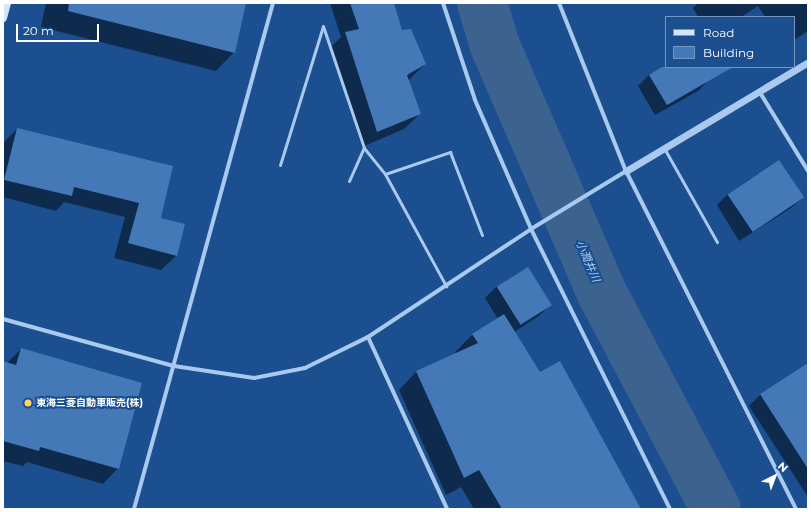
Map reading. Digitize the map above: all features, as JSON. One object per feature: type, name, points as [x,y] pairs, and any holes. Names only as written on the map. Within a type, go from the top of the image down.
[{"type":"main road","points":[[3,18],[7,3]]},
{"type":"street","points":[[134,509],[273,3]]},
{"type":"street","points":[[443,3],[476,100],[531,229],[670,509]]},
{"type":"street","points":[[559,3],[626,171],[796,509]]},
{"type":"street","points":[[3,319],[174,366],[254,378],[305,368],[368,337],[531,229],[808,62]]},
{"type":"street","points":[[760,91],[808,171]]},
{"type":"street","points":[[368,337],[447,509]]},
{"type":"lane","points":[[280,165],[322,26],[364,148],[385,174],[446,286]]},
{"type":"lane","points":[[349,181],[364,148]]},
{"type":"lane","points":[[664,148],[717,242]]},
{"type":"lane","points":[[385,174],[450,152],[482,235]]},
{"type":"building","points":[[69,3],[246,3],[235,53],[68,11]]},
{"type":"building","points":[[350,3],[394,3],[402,30],[411,29],[426,64],[407,75],[421,114],[377,132],[345,32],[359,29]]},
{"type":"building","points":[[662,67],[731,68],[667,105],[649,75]]},
{"type":"building","points":[[17,128],[173,166],[161,218],[185,224],[177,256],[128,243],[139,203],[74,187],[72,196],[4,180]]},
{"type":"building","points":[[779,160],[804,197],[753,232],[728,195]]},
{"type":"building","points":[[528,267],[552,305],[520,325],[497,287]]},
{"type":"building","points":[[504,314],[540,372],[560,361],[641,509],[502,509],[479,470],[464,478],[416,371],[478,343],[472,334]]},
{"type":"building","points":[[21,348],[142,383],[119,469],[40,447],[39,451],[3,441],[3,361],[16,365]]},
{"type":"building","points":[[808,363],[808,469],[760,394]]},
{"type":"waterway","name":"小潤井川","points":[[482,3],[495,46],[603,295],[716,509]]},
{"type":"place","name":"東海三菱自動車販売(株)","points":[[28,403]]}]
